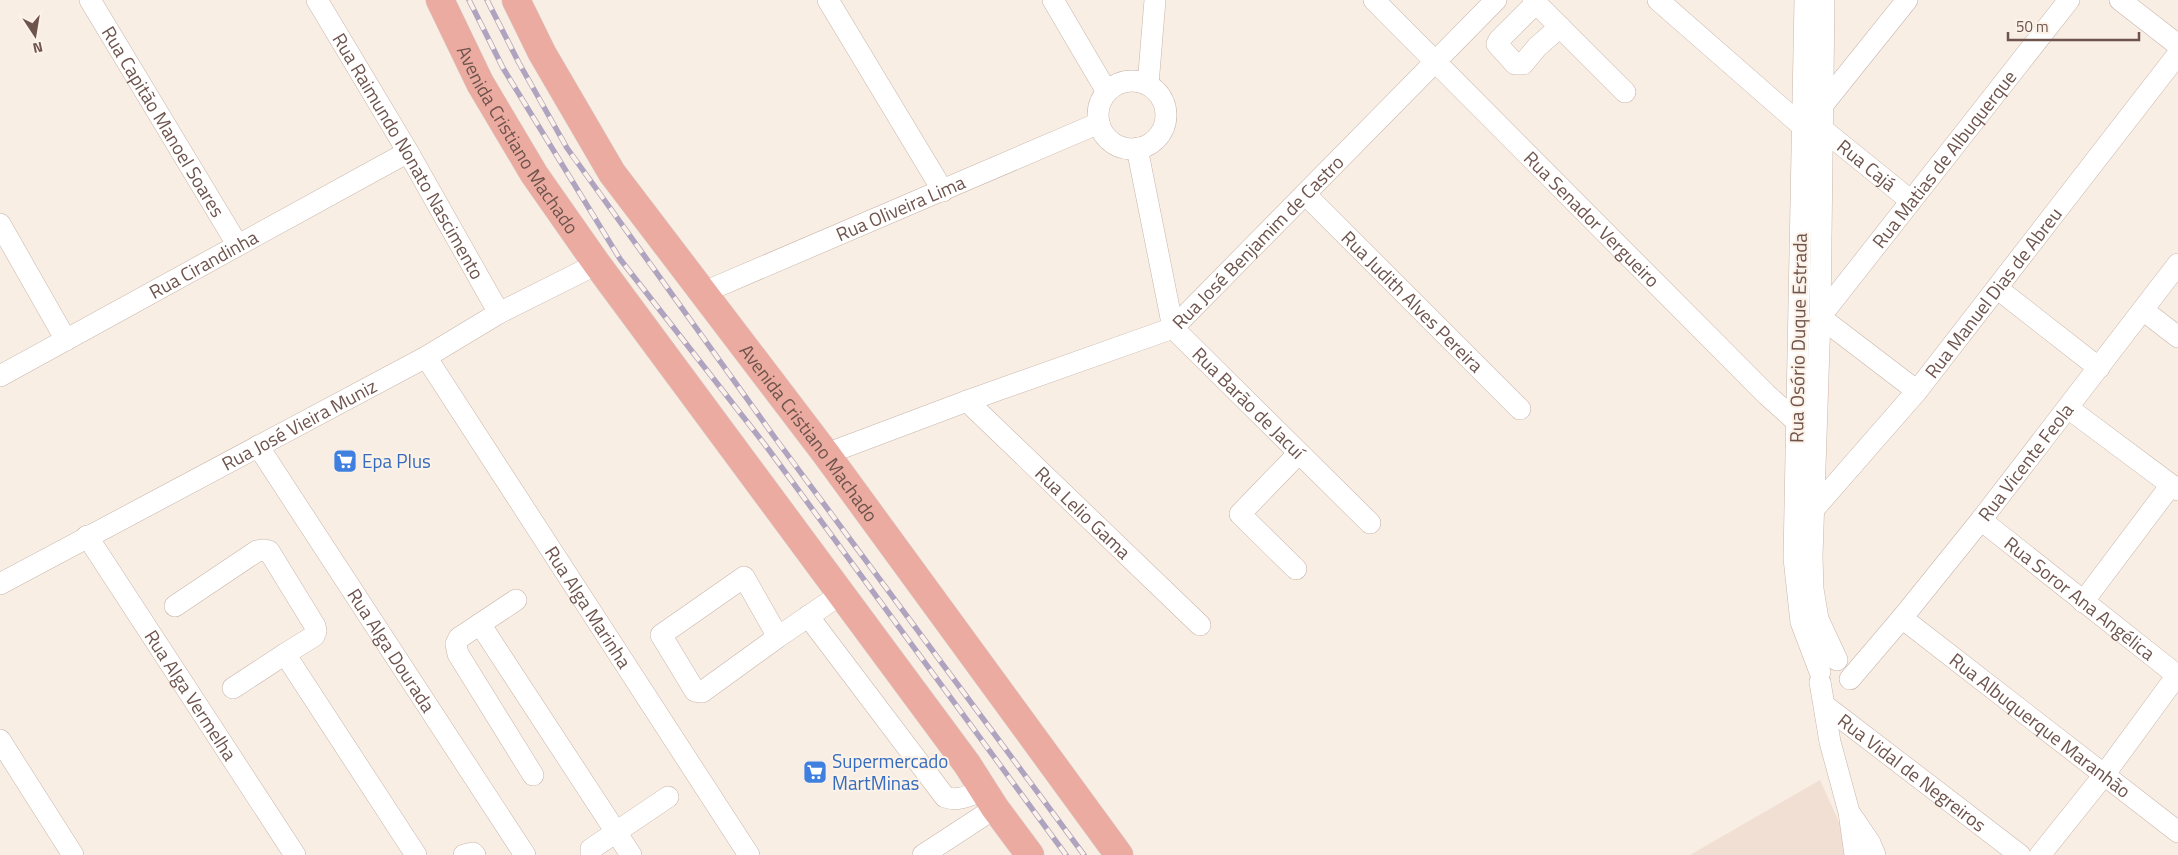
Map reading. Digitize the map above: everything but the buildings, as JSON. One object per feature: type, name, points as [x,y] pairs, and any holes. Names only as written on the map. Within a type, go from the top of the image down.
[{"type":"highway","name":"Avenida Cristiano Machado","points":[[440,0],[480,83],[534,174],[597,264],[967,764],[989,799],[1030,855]]},
{"type":"highway","name":"Avenida Cristiano Machado","points":[[516,0],[542,53],[612,173],[826,454],[1119,855]]},
{"type":"street","name":"Rua Capitão Manoel Soares","points":[[90,0],[237,244]]},
{"type":"street","name":"Rua Raimundo Nonato Nascimento","points":[[317,0],[408,152],[499,313]]},
{"type":"street","points":[[828,0],[943,191]]},
{"type":"street","points":[[1053,0],[1107,92]]},
{"type":"street","points":[[1148,85],[1156,0]]},
{"type":"street","name":"Rua Senador Vergueiro","points":[[1374,0],[1767,395],[1806,422]]},
{"type":"street","name":"Rua José Benjamim de Castro","points":[[826,454],[967,401],[1173,328],[1496,0]]},
{"type":"street","name":"Rua Cajá","points":[[1658,0],[1816,121],[1911,201]]},
{"type":"street","name":"Rua Osório Duque Estrada","points":[[1805,0],[1816,121],[1820,317],[1806,422]]},
{"type":"street","name":"Rua Osório Duque Estrada","points":[[1824,0],[1816,121],[1798,317],[1806,422],[1804,509],[1818,619],[1835,674],[1826,711],[1849,812],[1855,855]]},
{"type":"street","points":[[1816,121],[1907,0]]},
{"type":"street","name":"Rua Matias de Albuquerque","points":[[1820,317],[2069,0]]},
{"type":"street","points":[[2120,0],[2178,45]]},
{"type":"street","points":[[1560,27],[1537,47],[1515,25],[1535,2],[1560,27],[1625,92]]},
{"type":"street","name":"Rua Manuel Dias de Abreu","points":[[1804,509],[1916,391],[1998,289],[2178,54]]},
{"type":"street","points":[[1137,81],[1148,85],[1156,91],[1166,110],[1162,130],[1156,139],[1147,145],[1137,148],[1127,148],[1109,140],[1099,123],[1099,106],[1107,92],[1116,85],[1126,82],[1137,81]]},
{"type":"street","name":"Rua Oliveira Lima","points":[[702,293],[1099,123]]},
{"type":"street","points":[[1137,148],[1173,328]]},
{"type":"street","name":"Rua Cirandinha","points":[[0,376],[237,244],[408,152]]},
{"type":"street","name":"Rua Judith Alves Pereira","points":[[1305,194],[1520,410]]},
{"type":"street","points":[[0,224],[66,340]]},
{"type":"street","name":"Rua José Vieira Muniz","points":[[0,584],[426,357],[499,313],[597,264]]},
{"type":"street","name":"Rua Vicente Feola","points":[[1835,674],[1868,658],[1902,618],[1981,520],[2178,264]]},
{"type":"street","points":[[1998,289],[2099,368]]},
{"type":"street","points":[[2143,310],[2178,337]]},
{"type":"street","points":[[1798,317],[1820,317],[1916,391]]},
{"type":"street","name":"Rua Barão de Jacuí","points":[[1173,328],[1370,523]]},
{"type":"street","name":"Rua Alga Marinha","points":[[426,357],[750,855]]},
{"type":"street","name":"Rua Lelio Gama","points":[[967,401],[1200,626]]},
{"type":"street","points":[[2068,408],[2175,488],[2083,602]]},
{"type":"street","name":"Rua Alga Dourada","points":[[258,446],[525,855]]},
{"type":"street","points":[[1296,569],[1240,514],[1299,453]]},
{"type":"street","name":"Rua Soror Ana Angélica","points":[[1981,520],[2178,675]]},
{"type":"street","name":"Rua Alga Vermelha","points":[[87,536],[295,855]]},
{"type":"street","points":[[175,606],[258,551],[264,550],[268,552],[315,626],[316,631],[314,636],[233,688]]},
{"type":"street","points":[[778,637],[744,577],[661,635],[695,690],[702,692],[841,594]]},
{"type":"street","points":[[516,600],[459,638],[456,644],[458,654],[533,775]]},
{"type":"street","points":[[808,616],[946,797],[952,799],[989,799]]},
{"type":"street","name":"Rua Albuquerque Maranhão","points":[[1902,618],[2178,832]]},
{"type":"street","points":[[480,624],[631,855]]},
{"type":"street","points":[[285,654],[416,855]]},
{"type":"street","points":[[2040,855],[2104,774],[2178,675]]},
{"type":"street","name":"Rua Vidal de Negreiros","points":[[1826,711],[2020,855]]},
{"type":"street","points":[[0,740],[74,855]]},
{"type":"street","points":[[591,855],[591,849],[668,797]]},
{"type":"street","points":[[923,855],[989,799]]},
{"type":"street","name":"Rua Osório Duque Estrada","points":[[1849,812],[1870,843],[1875,855]]},
{"type":"street","points":[[464,855],[472,853],[475,855]]},
{"type":"shaded area","points":[[1820,780],[1854,855],[1690,855]]},
{"type":"railway","points":[[469,0],[503,68],[620,259],[769,450],[1066,855]]},
{"type":"railway","points":[[487,0],[519,63],[567,148],[778,442],[1084,855]]},
{"type":"place","name":"Epa Plus","points":[[345,461]]},
{"type":"place","name":"Supermercado MartMinas","points":[[815,772]]}]
